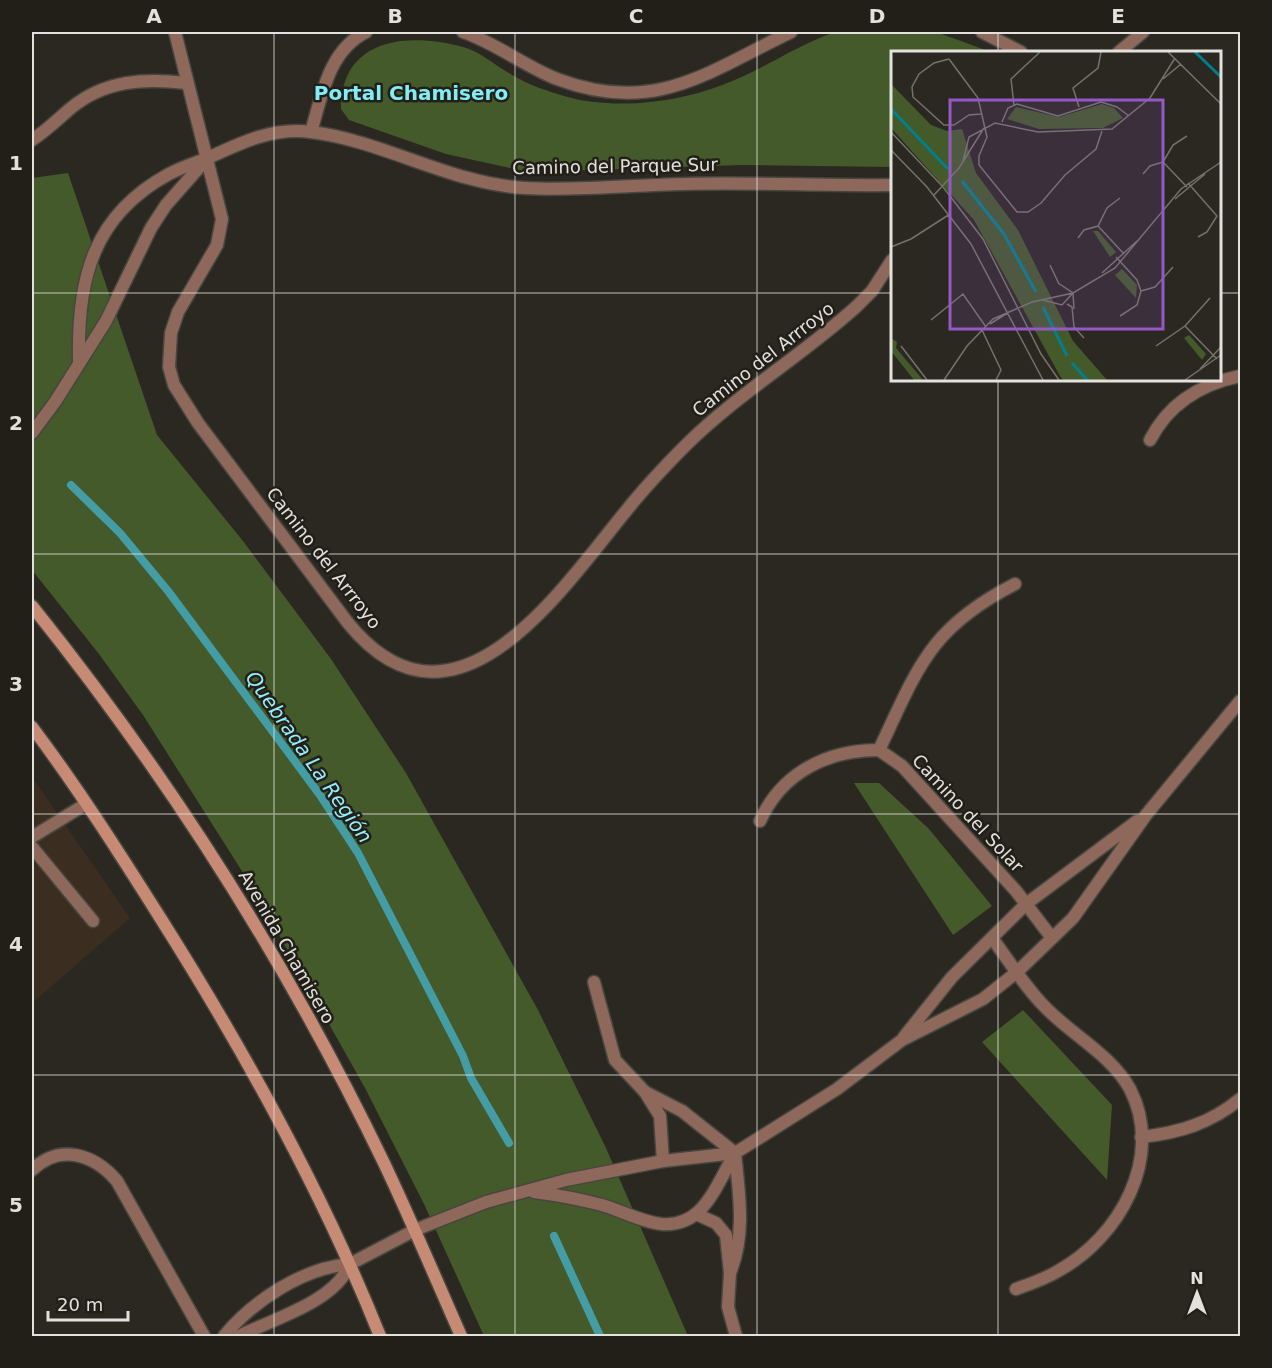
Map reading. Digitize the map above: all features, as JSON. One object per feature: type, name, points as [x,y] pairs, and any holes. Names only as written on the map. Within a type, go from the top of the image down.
[{"type":"street","name":"Camino del Arrroyo","points":[[175,32],[186,83],[220,205],[221,231],[209,262],[178,312],[171,333],[170,368],[174,384],[198,423],[359,636],[384,657],[398,665],[431,670],[464,666],[496,650],[540,616],[627,510],[688,444],[745,392],[851,312],[872,291],[891,262]]},
{"type":"street","points":[[311,132],[334,62],[346,45],[366,32]]},
{"type":"street","points":[[463,32],[480,38],[555,78],[597,90],[619,92],[661,90],[690,82],[714,73],[767,37],[791,32]]},
{"type":"street","points":[[981,32],[1019,51]]},
{"type":"street","points":[[1120,51],[1143,32]]},
{"type":"street","points":[[32,140],[82,100],[109,87],[148,80],[186,83]]},
{"type":"street","name":"Camino del Parque Sur","points":[[79,361],[81,304],[90,264],[103,232],[132,198],[170,173],[268,134],[311,132],[481,182],[525,188],[736,183],[891,185]]},
{"type":"street","points":[[32,433],[55,402],[106,321],[151,228],[166,205],[207,158]]},
{"type":"street","points":[[1150,440],[1164,417],[1182,399],[1206,386],[1240,375]]},
{"type":"street","points":[[760,821],[776,794],[797,774],[846,751],[879,750],[909,683],[933,645],[973,608],[1015,584]]},
{"type":"street","name":"Avenida Chamisero","points":[[32,606],[86,674],[146,756],[231,886],[326,1050],[415,1230],[461,1336]]},
{"type":"street","points":[[224,1336],[244,1314],[307,1274],[333,1265],[350,1264],[415,1230],[478,1205],[566,1180],[663,1161],[735,1153],[811,1106],[902,1040],[965,1010],[1017,972],[1083,905],[1146,815],[1240,701]]},
{"type":"street","points":[[32,727],[123,858],[218,1011],[300,1163],[350,1264],[380,1336]]},
{"type":"street","name":"Camino del Solar","points":[[879,750],[902,766],[1026,904],[1052,938]]},
{"type":"street","points":[[32,837],[86,804]]},
{"type":"street","points":[[902,1040],[952,977],[1026,904],[1146,815]]},
{"type":"street","points":[[32,847],[93,921]]},
{"type":"street","points":[[992,938],[1046,1008],[1118,1072],[1130,1090],[1138,1116],[1141,1137],[1140,1163],[1134,1183],[1115,1221],[1078,1258],[1059,1271],[1016,1288]]},
{"type":"street","points":[[594,982],[615,1060],[645,1092],[660,1116],[663,1161]]},
{"type":"street","points":[[645,1092],[682,1111],[735,1153],[741,1213],[738,1254],[730,1273]]},
{"type":"street","points":[[1141,1137],[1201,1124],[1223,1113],[1240,1100]]},
{"type":"street","points":[[526,1191],[566,1196],[603,1206],[649,1223],[669,1224],[686,1220],[696,1214],[735,1153]]},
{"type":"street","points":[[32,1170],[44,1160],[66,1154],[89,1158],[109,1172],[117,1181],[204,1336]]},
{"type":"street","points":[[696,1214],[721,1227],[726,1235],[730,1273],[728,1307],[736,1336]]},
{"type":"street","points":[[239,1336],[289,1313],[334,1287],[342,1281],[350,1264]]},
{"type":"shaded area","points":[[32,777],[130,918],[32,1003]]},
{"type":"green space","points":[[836,32],[936,32],[988,51],[891,51],[891,167],[742,165],[529,172],[446,154],[349,120],[341,109],[344,85],[352,67],[365,54],[382,45],[401,41],[442,42],[463,47],[483,56],[520,79],[545,90],[585,101],[629,103],[687,96],[723,85]]},
{"type":"green space","points":[[68,173],[157,435],[243,541],[331,659],[406,773],[538,1010],[606,1148],[688,1336],[484,1336],[424,1204],[365,1088],[252,887],[143,715],[99,654],[32,570],[32,178]]},
{"type":"green space","points":[[854,783],[879,783],[929,829],[992,906],[953,935]]},
{"type":"green space","points":[[1023,1010],[1112,1105],[1107,1180],[982,1042]]},
{"type":"waterway","name":"Quebrada La Región","points":[[71,485],[120,533],[168,591],[320,795],[358,853],[463,1056],[471,1078],[509,1143]]},
{"type":"waterway","name":"Quebrada La Región","points":[[554,1236],[600,1336]]},
{"type":"district","name":"Portal Chamisero","points":[[411,93]]}]
